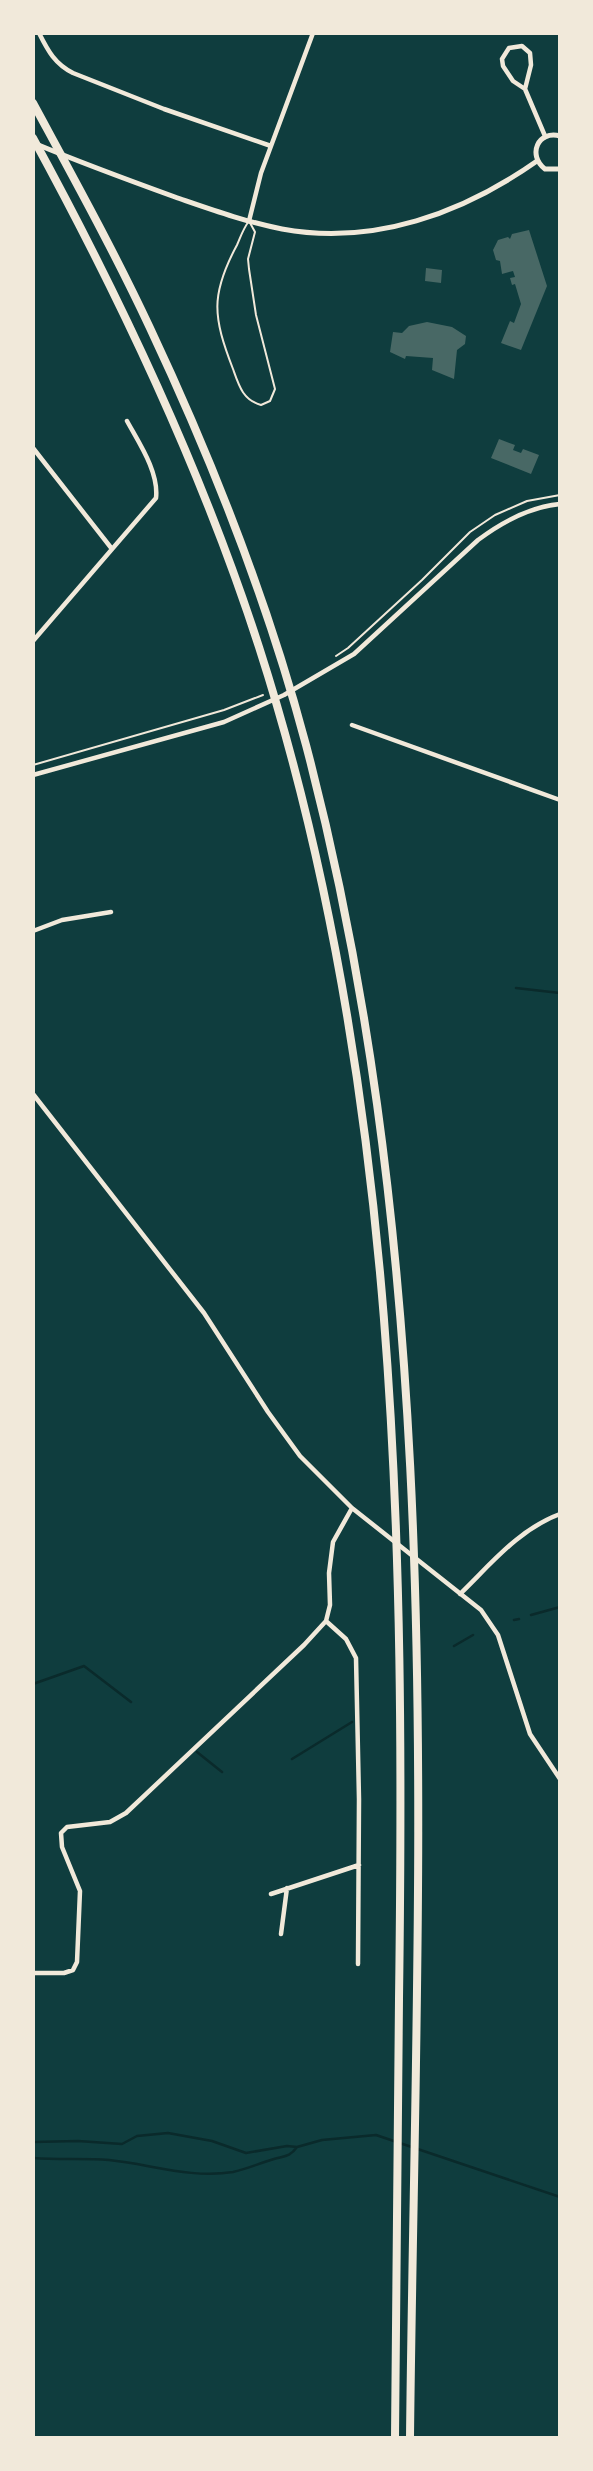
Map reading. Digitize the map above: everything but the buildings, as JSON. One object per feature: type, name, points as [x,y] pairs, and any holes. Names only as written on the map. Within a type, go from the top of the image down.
[{"type":"highway","points":[[33,103],[149,324],[198,435],[244,552],[305,742],[334,860],[363,1005],[384,1150],[400,1303],[413,1509],[419,1773],[410,2438]]},
{"type":"highway","points":[[33,140],[134,333],[223,544],[259,648],[288,747],[317,866],[346,1008],[368,1158],[383,1308],[394,1469],[402,1783],[395,2438]]},
{"type":"street","points":[[39,33],[51,57],[61,67],[73,73],[164,109],[271,146]]},
{"type":"street","points":[[249,221],[251,204],[313,33]]},
{"type":"street","points":[[524,89],[531,65],[530,53],[522,46],[509,48],[502,58],[503,66],[524,89],[545,136]]},
{"type":"street","points":[[545,136],[560,136]]},
{"type":"street","points":[[545,136],[536,147],[537,161],[545,169],[560,169]]},
{"type":"street","points":[[33,140],[99,170],[249,221],[284,229],[323,233],[390,228],[436,216],[497,188],[537,161]]},
{"type":"street","points":[[33,640],[156,498],[157,489],[146,457],[127,421]]},
{"type":"street","points":[[33,448],[112,549]]},
{"type":"street","points":[[33,775],[224,722],[284,695],[354,654],[478,540],[499,524],[530,510],[560,504]]},
{"type":"street","points":[[352,725],[560,800]]},
{"type":"street","points":[[33,931],[62,920],[111,912]]},
{"type":"street","points":[[33,1094],[204,1313],[300,1456],[352,1508],[481,1611],[498,1635],[530,1734],[560,1779]]},
{"type":"street","points":[[33,1973],[64,1973],[73,1970],[77,1962],[80,1891],[62,1847],[61,1833],[67,1827],[110,1822],[126,1813],[304,1646],[326,1621],[330,1605],[333,1542],[352,1508]]},
{"type":"street","points":[[460,1594],[510,1544],[540,1521],[560,1514]]},
{"type":"street","points":[[326,1621],[346,1639],[356,1658],[358,1964]]},
{"type":"street","points":[[271,1894],[359,1865]]},
{"type":"street","points":[[281,1934],[287,1888]]},
{"type":"lane","points":[[249,221],[255,232],[248,259],[256,316],[275,389],[270,401],[261,405],[251,402],[242,392],[219,332],[217,317],[220,282],[242,229],[249,221]]},
{"type":"path","points":[[33,765],[224,710]]},
{"type":"waterway","points":[[516,988],[560,993]]},
{"type":"waterway","points":[[531,1615],[560,1607]]},
{"type":"waterway","points":[[514,1620],[519,1619]]},
{"type":"waterway","points":[[454,1646],[473,1635]]},
{"type":"waterway","points":[[33,1684],[84,1666],[131,1702]]},
{"type":"waterway","points":[[292,1759],[352,1722]]},
{"type":"waterway","points":[[197,1752],[222,1772]]},
{"type":"waterway","points":[[33,2142],[122,2144],[137,2136],[168,2133],[212,2141],[246,2153],[287,2146],[297,2147],[322,2140],[376,2135],[560,2197]]},
{"type":"waterway","points":[[33,2158],[109,2160],[217,2174],[238,2171],[287,2156],[297,2147]]}]
